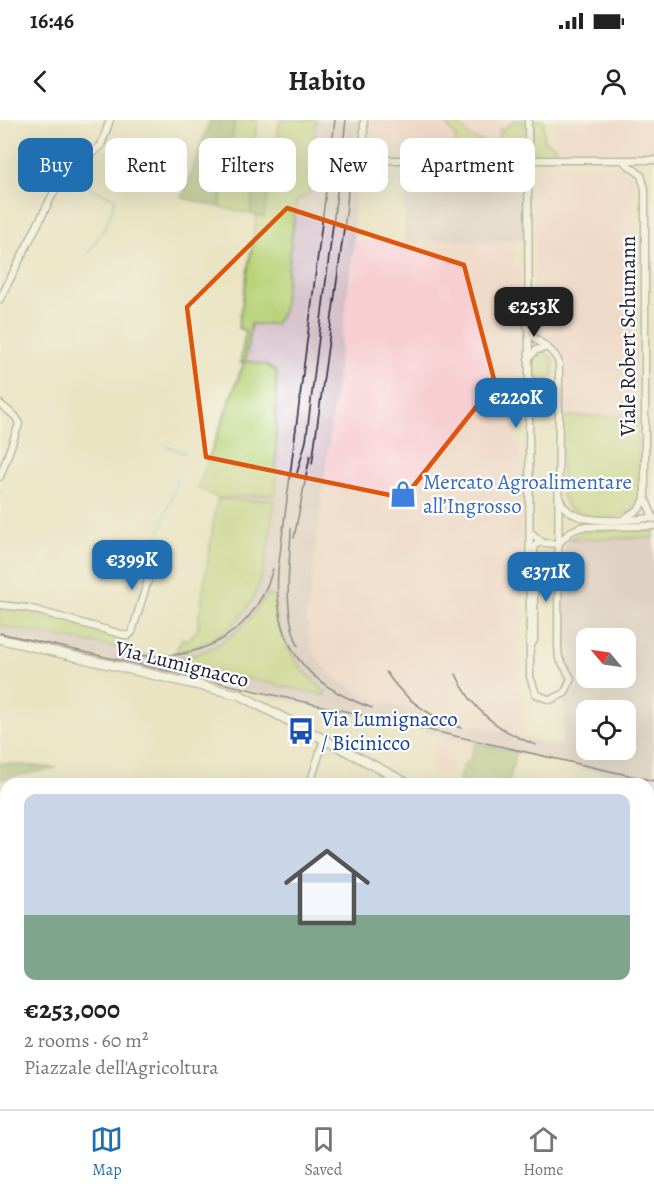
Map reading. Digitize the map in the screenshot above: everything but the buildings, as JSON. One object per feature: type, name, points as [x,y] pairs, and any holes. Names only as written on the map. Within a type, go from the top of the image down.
[{"type":"main road","name":"Via Lumignacco","points":[[0,639],[233,692],[398,778]]},
{"type":"street","points":[[0,299],[56,188],[101,145],[110,120]]},
{"type":"street","points":[[364,120],[364,145],[370,156],[386,161],[400,161]]},
{"type":"street","points":[[528,120],[528,138]]},
{"type":"street","points":[[535,160],[653,160]]},
{"type":"street","points":[[622,160],[641,175],[644,165],[653,160]]},
{"type":"street","name":"Viale Robert Schumann","points":[[641,175],[645,189],[645,498],[654,518]]},
{"type":"street","points":[[528,192],[528,325],[528,404],[530,677],[533,691],[545,699],[561,697],[568,689],[571,678],[558,655],[558,358],[535,339],[528,325]]},
{"type":"street","points":[[528,359],[539,348],[551,351]]},
{"type":"street","points":[[528,389],[558,388]]},
{"type":"street","points":[[528,404],[559,403]]},
{"type":"street","points":[[0,404],[16,417],[19,424],[0,477]]},
{"type":"street","points":[[558,489],[562,505],[574,517],[654,518]]},
{"type":"street","points":[[623,519],[639,509],[645,498]]},
{"type":"street","points":[[644,527],[654,518]]},
{"type":"street","points":[[559,544],[570,532],[581,527],[654,526]]},
{"type":"street","points":[[529,532],[540,541],[559,544]]},
{"type":"street","points":[[530,649],[534,640],[534,547],[540,541]]},
{"type":"street","points":[[0,605],[28,608],[128,636],[132,632],[154,561]]},
{"type":"street","points":[[312,778],[324,738]]},
{"type":"highlighted area","points":[[287,208],[464,265],[495,383],[404,498],[206,457],[187,307]]},
{"type":"shaded area","points":[[316,120],[360,120],[360,138],[314,138]]},
{"type":"shaded area","points":[[368,120],[444,120],[456,138],[400,138],[400,155],[388,155],[388,138],[369,138]]},
{"type":"shaded area","points":[[446,120],[524,120],[523,138],[460,138]]},
{"type":"shaded area","points":[[555,120],[654,120],[654,157],[543,157],[549,156],[555,149]]},
{"type":"shaded area","points":[[543,165],[619,165],[634,175],[638,417],[562,416],[562,361],[557,349],[539,337],[534,328],[536,169]]},
{"type":"shaded area","points":[[308,192],[355,192],[354,241],[307,621],[310,645],[323,666],[337,679],[372,700],[562,747],[564,701],[572,693],[576,682],[570,664],[570,646],[563,646],[565,545],[569,539],[654,538],[654,778],[628,778],[0,635],[0,626],[156,656],[175,653],[182,638],[186,640],[197,631],[218,498],[198,488],[244,361],[251,324],[269,326],[282,311],[296,201]]},
{"type":"shaded area","points":[[405,192],[523,192],[523,240],[405,241]]},
{"type":"shaded area","points":[[515,240],[515,265],[520,265],[522,413],[516,414],[516,444],[521,444],[522,642],[517,642],[517,657],[522,657],[523,737],[380,703],[359,695],[337,679],[316,657],[310,645],[307,621],[354,241]]},
{"type":"shaded area","points":[[438,734],[516,752],[468,770],[470,760],[456,756],[450,777],[430,770]]},
{"type":"green space","points":[[210,120],[235,120],[232,138],[204,138]]},
{"type":"green space","points":[[235,120],[257,120],[255,138],[232,138]]},
{"type":"green space","points":[[280,120],[316,120],[314,138],[308,138],[308,195],[296,201],[283,311],[275,324],[251,324],[245,361],[266,365],[276,372],[276,494],[218,498],[198,488],[244,362],[240,363],[246,331],[238,328],[257,215],[264,216],[268,192],[296,192],[296,138],[277,138]]},
{"type":"green space","points":[[444,120],[455,120],[471,138],[456,138]]},
{"type":"green space","points":[[515,120],[524,120],[523,138],[498,138],[500,128],[502,131]]},
{"type":"green space","points":[[531,120],[544,120],[544,141],[555,146],[554,154],[541,157],[535,153],[535,138],[532,138]]},
{"type":"green space","points":[[199,151],[199,192],[223,192],[220,207],[182,198],[184,192],[187,192],[187,184]]},
{"type":"green space","points":[[223,192],[252,192],[251,214],[220,207]]},
{"type":"green space","points":[[252,192],[269,192],[264,217],[251,214]]},
{"type":"green space","points":[[543,351],[554,360],[553,376],[548,380],[531,381],[532,358]]},
{"type":"green space","points":[[562,416],[638,417],[639,490],[643,490],[639,501],[632,509],[612,517],[600,517],[578,513],[568,508],[562,495]]},
{"type":"green space","points":[[217,500],[274,500],[262,577],[242,616],[225,631],[203,644],[175,653],[182,638],[186,640],[197,631]]},
{"type":"green space","points":[[585,530],[654,530],[654,538],[569,539]]},
{"type":"green space","points":[[267,595],[274,597],[279,625],[289,650],[305,672],[325,691],[325,695],[161,660],[195,655],[223,642],[246,622]]},
{"type":"green space","points":[[0,608],[23,610],[121,638],[118,648],[0,626]]},
{"type":"green space","points":[[476,743],[516,752],[510,778],[460,778],[463,765],[470,760]]},
{"type":"green space","points":[[0,763],[57,768],[5,778],[0,778]]},
{"type":"waterway","points":[[104,145],[111,127]]},
{"type":"waterway","points":[[87,255],[106,226],[116,199],[93,189]]},
{"type":"waterway","points":[[165,446],[186,453]]},
{"type":"waterway","points":[[175,486],[178,477]]},
{"type":"waterway","points":[[170,503],[175,487]]},
{"type":"waterway","points":[[160,531],[169,505]]},
{"type":"waterway","points":[[133,617],[159,535]]},
{"type":"railway","points":[[335,120],[278,570],[278,596],[281,619],[288,640],[298,658],[328,687],[372,708]]},
{"type":"railway","points":[[297,473],[306,441],[346,120]]},
{"type":"railway","points":[[312,464],[348,192]]},
{"type":"railway","points":[[294,538],[310,456]]},
{"type":"railway","points":[[291,528],[288,602],[298,646]]},
{"type":"railway","points":[[135,655],[181,654],[221,639],[238,627],[253,611],[273,569]]},
{"type":"railway","points":[[0,633],[641,778]]},
{"type":"railway","points":[[386,672],[401,691],[419,706],[461,728]]},
{"type":"railway","points":[[456,674],[470,699],[488,718],[510,733],[536,745]]},
{"type":"place","name":"Mercato Agroalimentare all’Ingrosso","points":[[403,494]]},
{"type":"place","name":"Via Lumignacco / Bicinicco","points":[[301,731]]}]
